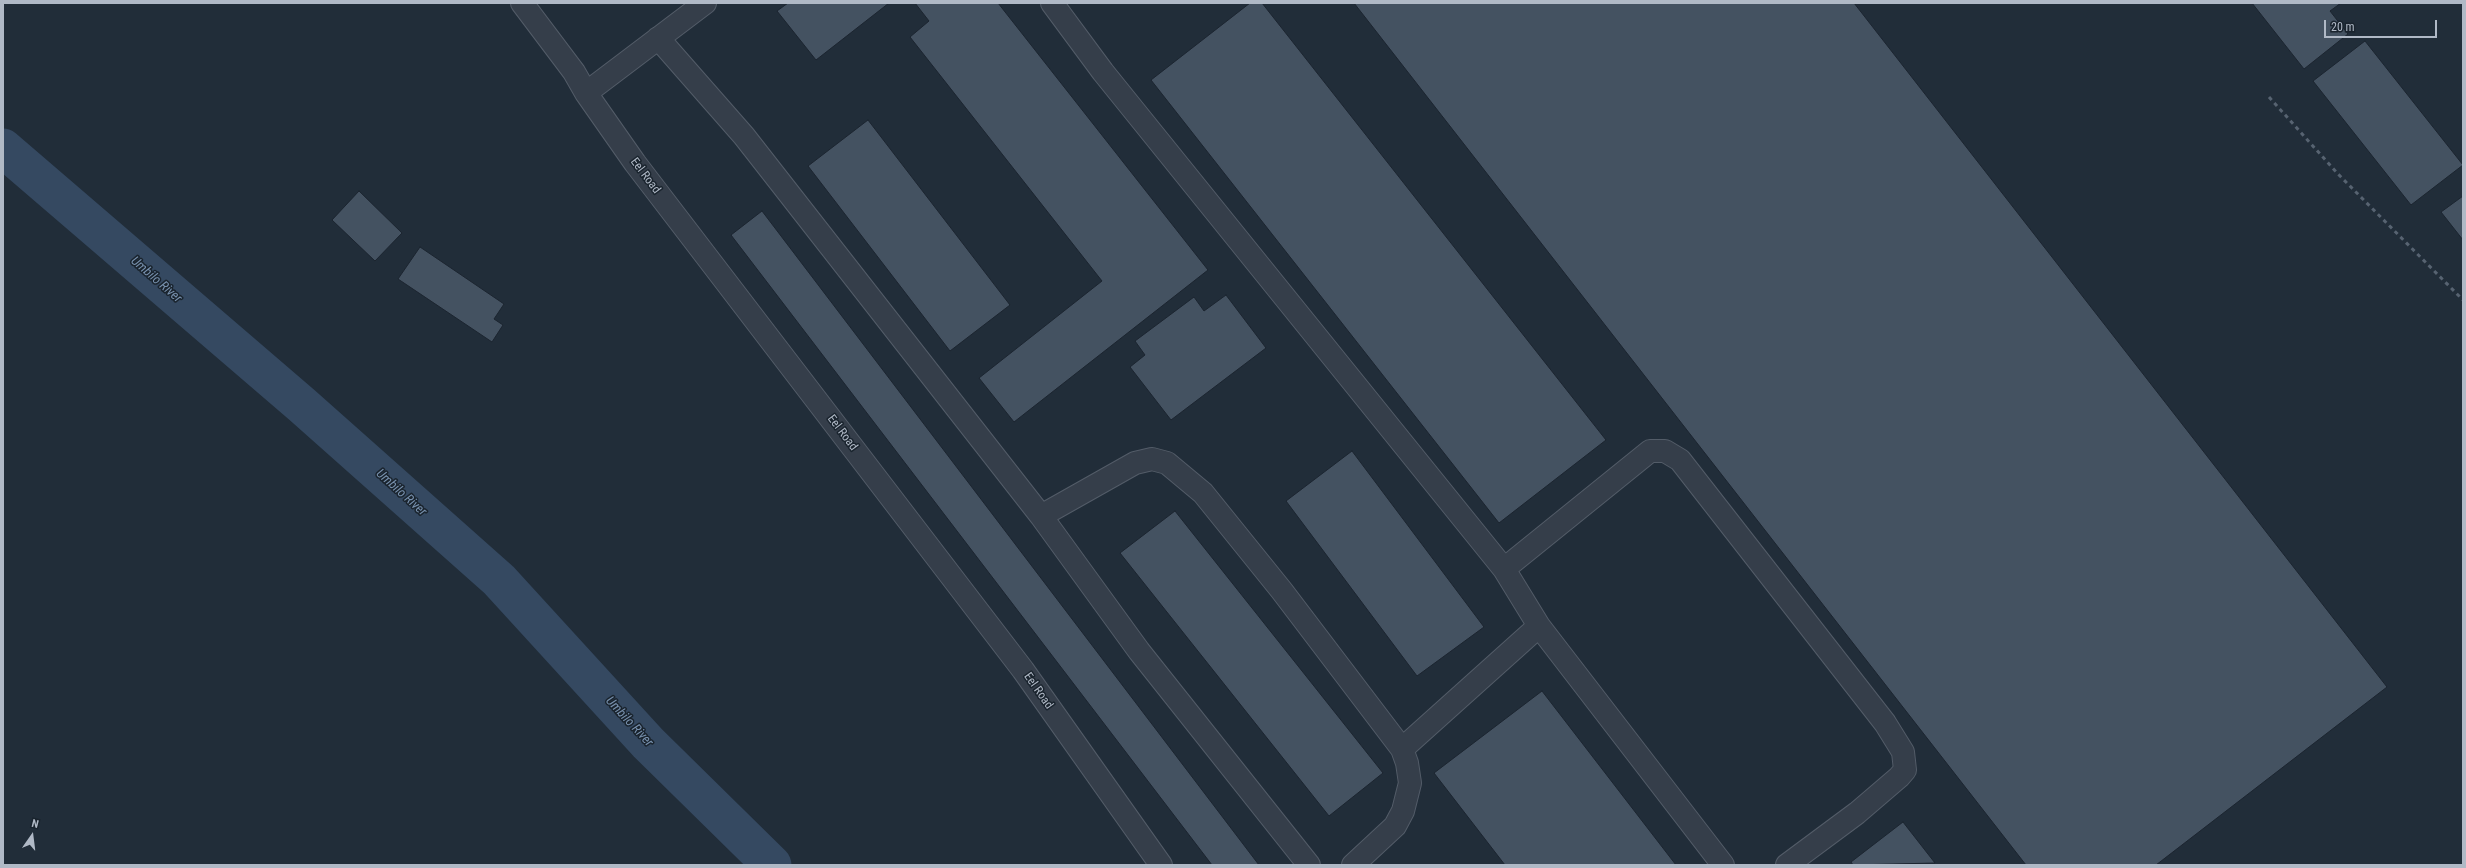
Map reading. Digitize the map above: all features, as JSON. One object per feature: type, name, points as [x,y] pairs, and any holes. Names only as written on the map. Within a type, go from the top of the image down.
[{"type":"street","name":"Eel Road","points":[[522,3],[574,72],[586,93],[644,175],[1023,670],[1160,865]]},
{"type":"street","points":[[586,93],[705,3]]},
{"type":"street","points":[[1052,3],[1103,72],[1504,569],[1539,626],[1723,865]]},
{"type":"street","points":[[658,38],[744,136],[1041,516],[1139,651],[1309,865]]},
{"type":"street","points":[[1504,569],[1650,451],[1665,451],[1680,460],[1884,723],[1903,752],[1905,770],[1899,777],[1857,813],[1788,865]]},
{"type":"street","points":[[1041,516],[1135,463],[1152,459],[1167,463],[1203,493],[1282,591],[1402,749],[1410,772],[1410,783],[1403,811],[1395,826],[1363,861]]},
{"type":"street","points":[[1402,749],[1539,626]]},
{"type":"building","points":[[788,3],[889,3],[816,60],[777,11]]},
{"type":"building","points":[[915,3],[998,3],[1208,270],[1014,422],[979,378],[1102,281],[910,37],[929,21]]},
{"type":"building","points":[[1250,3],[1262,3],[1606,440],[1499,523],[1151,80]]},
{"type":"building","points":[[1354,3],[1854,3],[2387,687],[2156,865],[2026,865]]},
{"type":"building","points":[[2252,3],[2341,3],[2330,11],[2348,34],[2304,69]]},
{"type":"building","points":[[2365,41],[2463,165],[2411,205],[2313,81]]},
{"type":"building","points":[[868,120],[1010,305],[950,351],[808,166]]},
{"type":"building","points":[[359,191],[402,233],[375,261],[332,220]]},
{"type":"building","points":[[2463,196],[2463,240],[2441,212]]},
{"type":"building","points":[[762,211],[1259,865],[1212,865],[731,235]]},
{"type":"building","points":[[420,247],[504,304],[494,319],[503,325],[492,342],[398,279]]},
{"type":"building","points":[[1226,295],[1266,348],[1171,420],[1130,367],[1145,355],[1135,341],[1194,297],[1204,311]]},
{"type":"building","points":[[1352,451],[1484,627],[1417,676],[1286,501]]},
{"type":"building","points":[[1175,511],[1383,773],[1329,816],[1120,553]]},
{"type":"building","points":[[1542,691],[1676,865],[1505,865],[1434,773]]},
{"type":"building","points":[[1903,822],[1935,863],[1853,865],[1851,862]]},
{"type":"waterway","name":"Umbilo River","points":[[3,148],[302,405],[499,580],[648,743],[772,865]]},
{"type":"railway","points":[[2269,97],[2338,174],[2463,300]]}]
